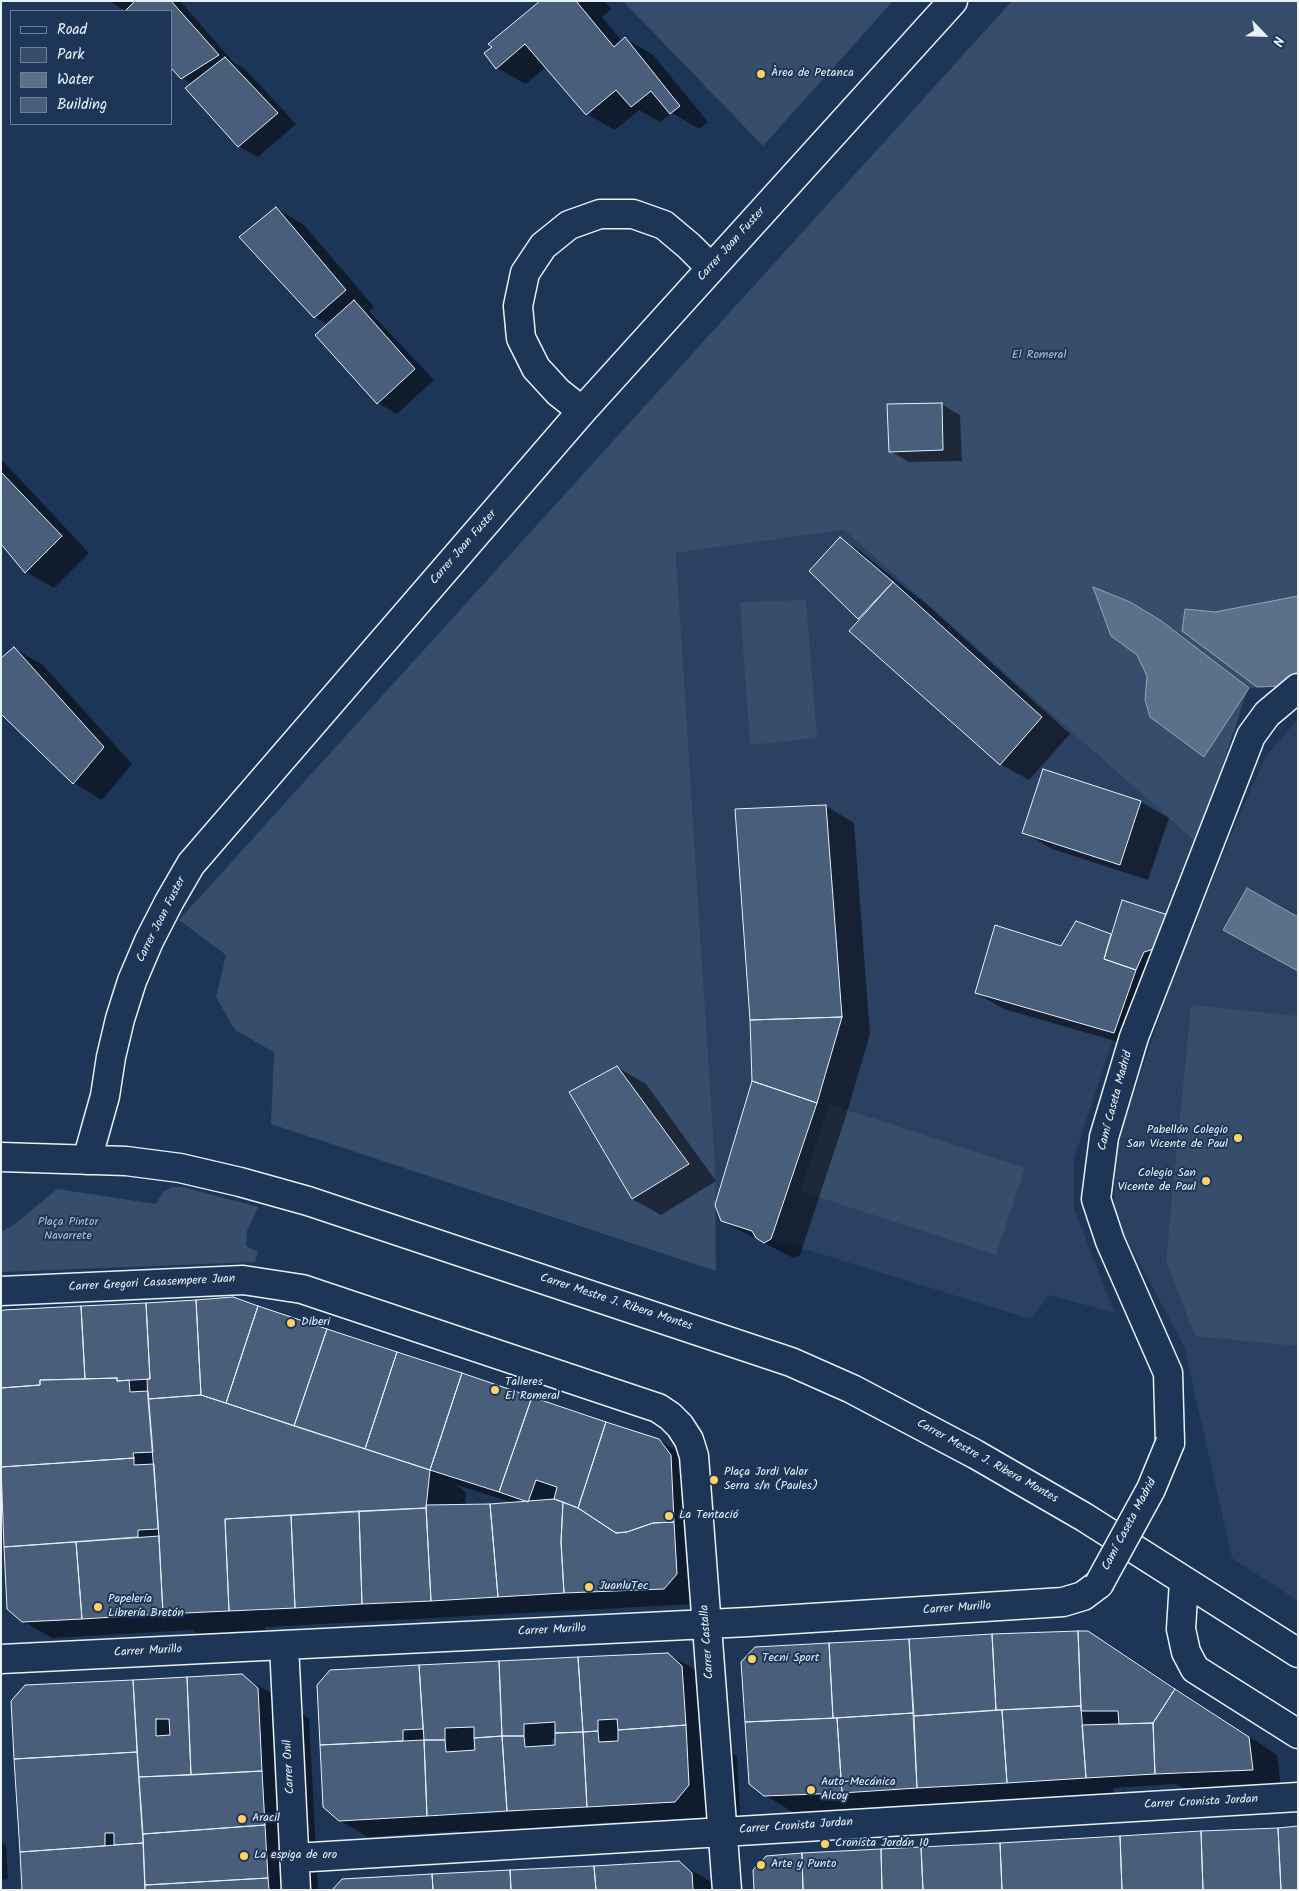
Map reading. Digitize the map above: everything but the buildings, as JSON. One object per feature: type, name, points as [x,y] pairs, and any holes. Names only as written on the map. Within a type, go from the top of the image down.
[{"type":"street","name":"Carrer Joan Fuster","points":[[87,1160],[105,1096],[111,1057],[120,1019],[132,982],[168,902],[191,864],[582,411],[953,1]]},
{"type":"street","points":[[582,411],[558,392],[536,368],[521,338],[518,306],[526,274],[543,246],[569,225],[600,214],[633,214],[664,225],[712,268]]},
{"type":"street","name":"Camí Caseta Madrid","points":[[1099,1584],[1151,1489],[1170,1443],[1168,1373],[1110,1241],[1096,1199],[1104,1137],[1134,1037],[1251,736],[1266,714],[1298,688]]},
{"type":"street","name":"Carrer Mestre J. Ribera Montes","points":[[1,1157],[126,1161],[180,1168],[240,1182],[300,1199],[791,1362],[852,1389],[975,1454],[1084,1518],[1298,1653]]},
{"type":"street","name":"Carrer Gregori Casasempere Juan","points":[[1,1291],[243,1280],[302,1289],[658,1408]]},
{"type":"street","name":"Carrer Castalla","points":[[658,1408],[680,1426],[689,1440],[694,1456],[727,1890]]},
{"type":"street","points":[[1184,1581],[1181,1629],[1186,1652],[1195,1669],[1298,1734]]},
{"type":"street","name":"Carrer Murillo","points":[[1,1659],[706,1623],[1063,1602],[1083,1596],[1099,1584]]},
{"type":"street","name":"Carrer Onil","points":[[284,1645],[296,1890]]},
{"type":"street","name":"Carrer Cronista Jordan","points":[[295,1858],[1298,1797]]},
{"type":"shaded area","points":[[844,530],[1197,843],[1154,949],[1144,952],[1136,970],[1074,1158],[1074,1209],[1115,1313],[1049,1295],[1031,1319],[772,1239],[764,1243],[756,1238],[752,1231],[721,1221],[715,1205],[715,1164],[676,553]]},
{"type":"shaded area","name":"Colegio San Vicente de Paul","points":[[1298,719],[1298,1601],[1232,1558],[1184,1346],[1114,1216],[1116,1147],[1173,977],[1235,825],[1266,756]]},
{"type":"green space","name":"Àrea de Petanca","points":[[623,1],[893,1],[763,146]]},
{"type":"green space","name":"El Romeral","points":[[1012,1],[1298,1],[1298,672],[1282,686],[1248,688],[1197,843],[844,530],[676,553],[715,1164],[716,1271],[271,1124],[274,1052],[235,1030],[216,997],[226,955],[179,920]]},
{"type":"green space","points":[[806,600],[817,738],[750,745],[740,602]]},
{"type":"green space","name":"Pabellón Colegio San Vicente de Paul","points":[[1191,1005],[1298,1016],[1298,1346],[1195,1336],[1166,1260]]},
{"type":"green space","points":[[829,1104],[1025,1168],[996,1255],[800,1191]]},
{"type":"green space","name":"Plaça Pintor Navarrete","points":[[172,1187],[183,1187],[258,1207],[247,1231],[246,1246],[258,1252],[255,1262],[1,1272],[1,1232],[15,1224],[57,1189],[156,1204],[163,1192]]},
{"type":"water","points":[[1093,587],[1130,602],[1160,620],[1249,688],[1204,757],[1150,717],[1145,700],[1147,676],[1137,655],[1111,636]]},
{"type":"water","points":[[1298,596],[1298,672],[1282,686],[1257,687],[1182,631],[1185,609],[1215,612]]},
{"type":"water","points":[[1247,888],[1298,917],[1298,971],[1223,930]]},
{"type":"place","name":"Àrea de Petanca","points":[[761,74]]},
{"type":"place","name":"Pabellón Colegio San Vicente de Paul","points":[[1238,1138]]},
{"type":"place","name":"Colegio San Vicente de Paul","points":[[1206,1181]]},
{"type":"place","name":"Diberi","points":[[291,1323]]},
{"type":"place","name":"Talleres El Romeral","points":[[495,1390]]},
{"type":"place","name":"Plaça Jordi Valor Serra s/n (Paules)","points":[[714,1480]]},
{"type":"place","name":"La Tentació","points":[[669,1516]]},
{"type":"place","name":"JuanluTec","points":[[589,1587]]},
{"type":"place","name":"Papelería Librería Bretón","points":[[98,1607]]},
{"type":"place","name":"Tecni Sport","points":[[752,1659]]},
{"type":"place","name":"Auto-Mecánica Alcoy","points":[[811,1790]]},
{"type":"place","name":"Aracil","points":[[242,1819]]},
{"type":"place","name":"Cronista Jordán 10","points":[[825,1844]]},
{"type":"place","name":"La espiga de oro","points":[[244,1856]]},
{"type":"place","name":"Arte y Punto","points":[[761,1865]]}]
